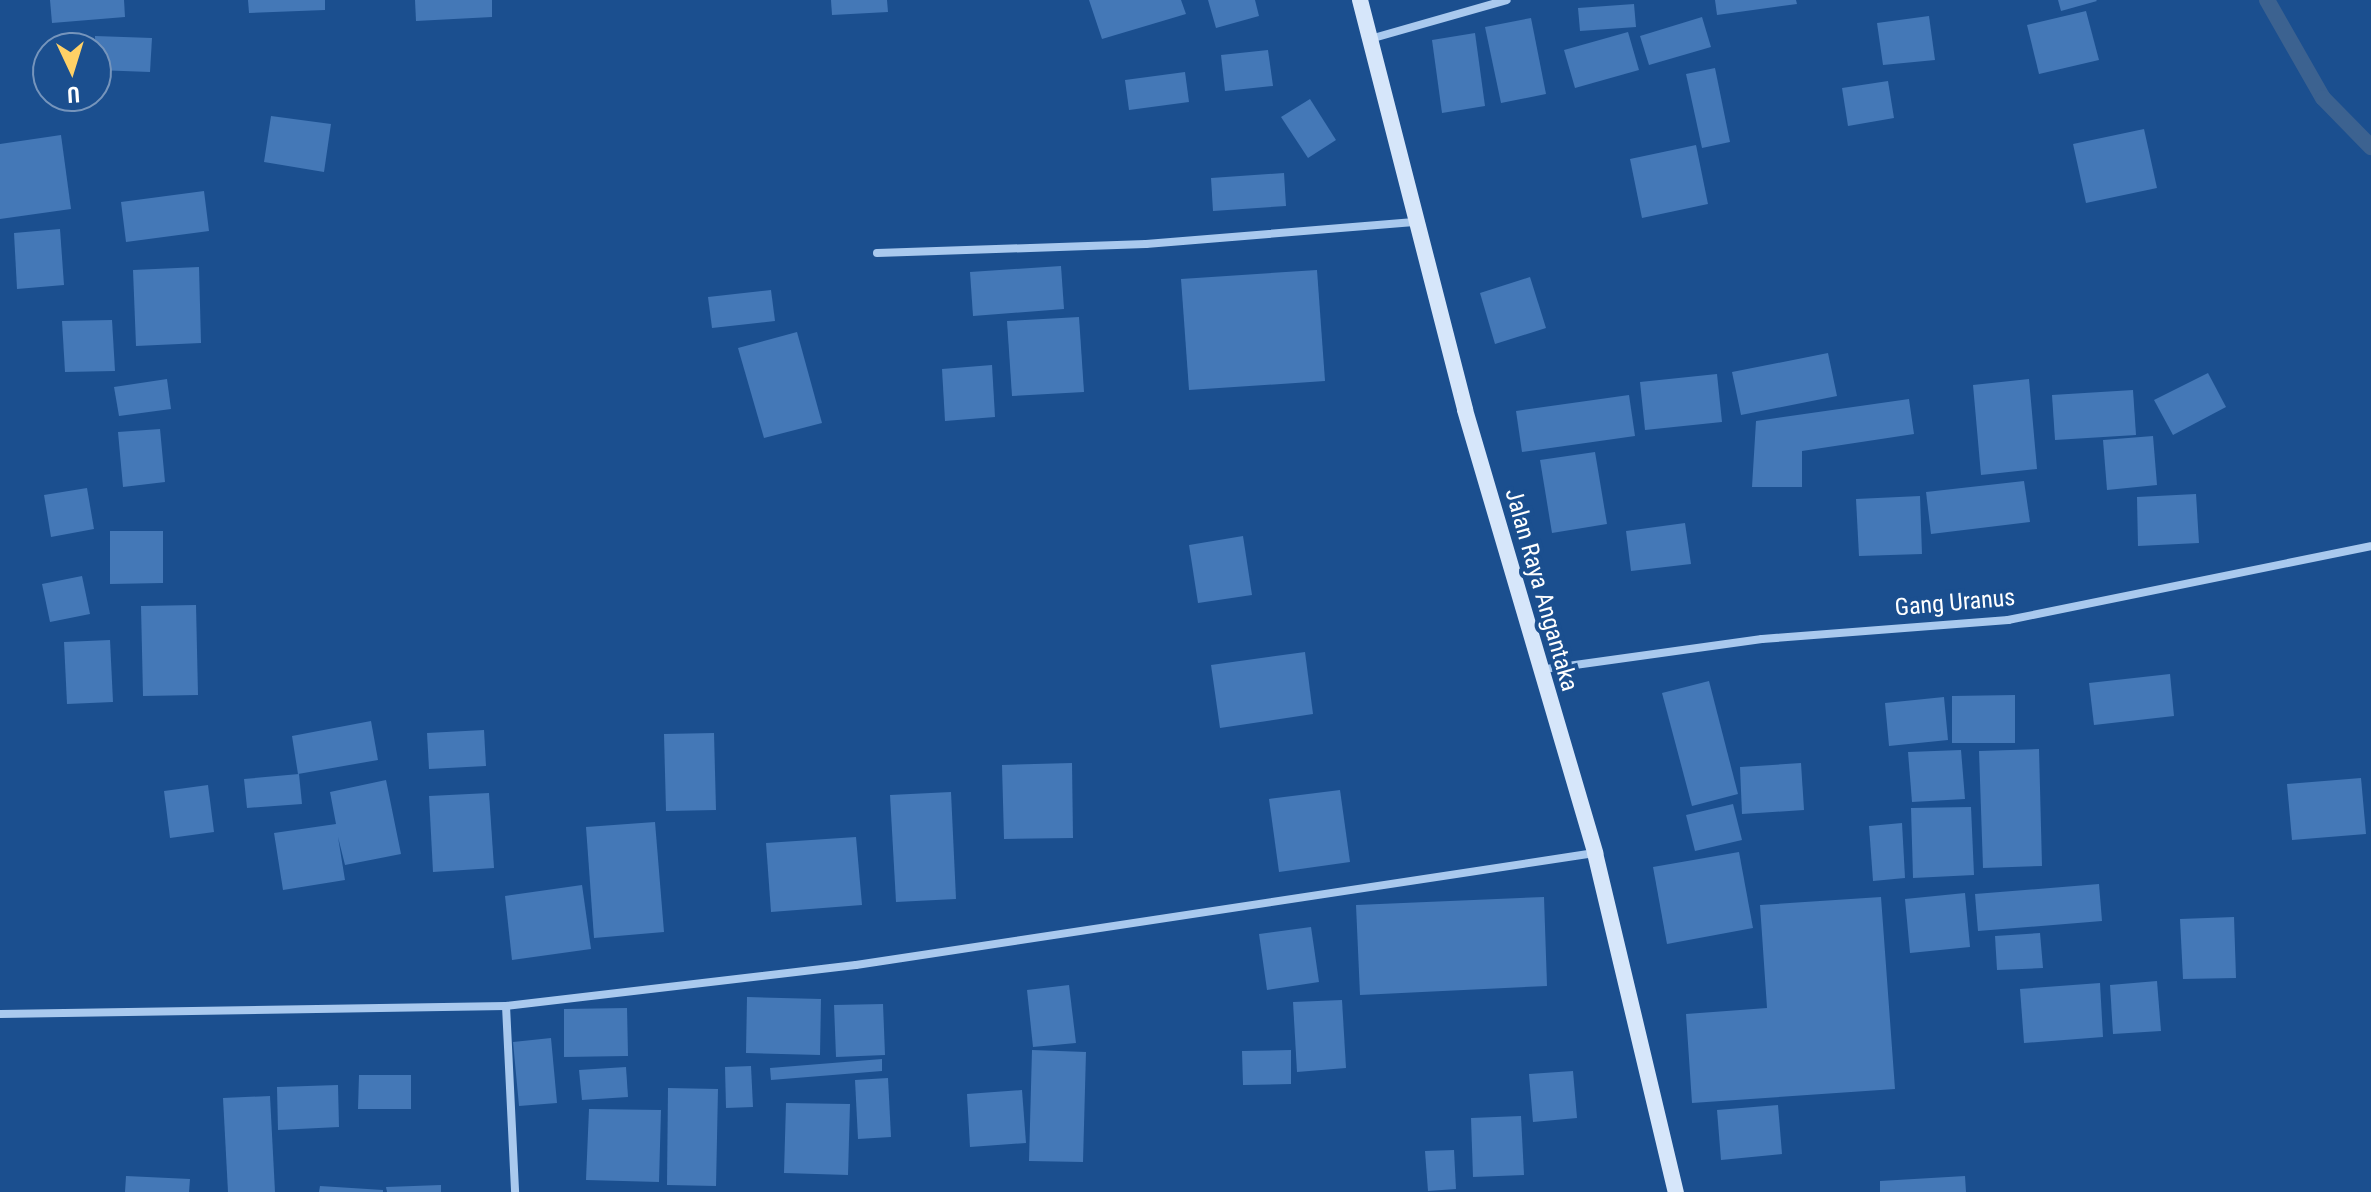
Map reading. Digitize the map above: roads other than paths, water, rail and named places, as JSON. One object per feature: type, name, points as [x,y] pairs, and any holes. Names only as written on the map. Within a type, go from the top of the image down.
[{"type":"main road","name":"Jalan Raya Angantaka","points":[[1360,0],[1414,222],[1538,670],[1595,853],[1676,1192]]},
{"type":"street","points":[[1370,39],[1507,0]]},
{"type":"street","points":[[877,253],[1146,244],[1414,222]]},
{"type":"street","name":"Gang Uranus","points":[[1538,670],[1762,639],[2008,620],[2371,546]]},
{"type":"street","points":[[0,1014],[506,1006],[856,965],[1595,853]]},
{"type":"street","points":[[506,1006],[515,1192]]},
{"type":"waterway","points":[[2267,0],[2323,98],[2371,147]]}]
